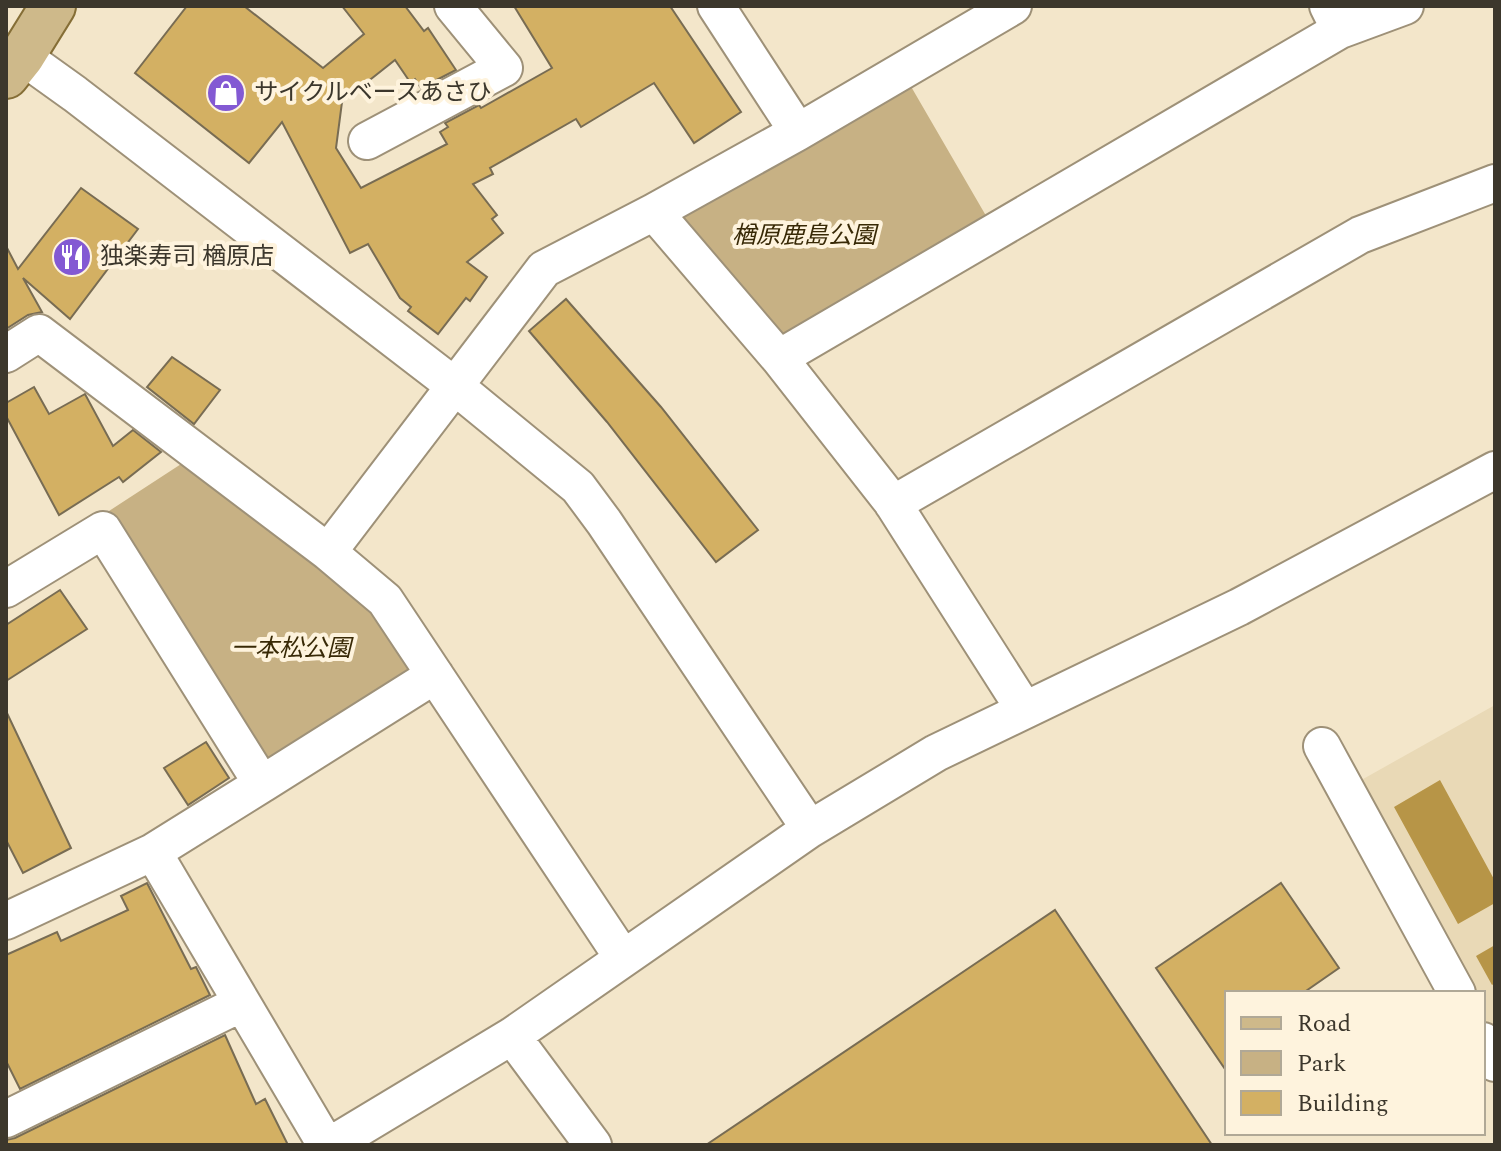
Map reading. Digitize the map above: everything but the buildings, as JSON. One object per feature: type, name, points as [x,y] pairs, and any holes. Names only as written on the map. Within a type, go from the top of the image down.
[{"type":"main road","points":[[11,65],[53,6]]},
{"type":"street","points":[[367,141],[504,68],[453,6]]},
{"type":"street","points":[[716,6],[798,132]]},
{"type":"street","points":[[328,552],[544,269],[798,132],[1013,6]]},
{"type":"street","points":[[779,358],[1334,18],[1405,6]]},
{"type":"street","points":[[11,65],[456,387],[578,487],[810,829]]},
{"type":"street","points":[[893,504],[1360,235],[1495,183]]},
{"type":"street","points":[[654,212],[779,358],[893,504],[1024,709]]},
{"type":"street","points":[[6,354],[39,333],[328,552],[385,600],[623,958]]},
{"type":"street","points":[[153,852],[329,1145],[512,1036],[810,829],[936,753],[1239,607],[1495,470]]},
{"type":"street","points":[[6,589],[103,530],[262,784]]},
{"type":"street","points":[[6,921],[153,852],[435,675]]},
{"type":"street","points":[[1322,746],[1456,991]]},
{"type":"street","points":[[6,1119],[242,1003]]},
{"type":"street","points":[[512,1036],[593,1145]]},
{"type":"street","points":[[1485,1045],[1495,1063]]},
{"type":"shaded area","points":[[1495,705],[1495,1045],[1485,1026],[1485,991],[1466,991],[1356,783]]},
{"type":"shaded area","points":[[1440,780],[1495,881],[1495,903],[1458,924],[1394,807]]},
{"type":"shaded area","points":[[1495,945],[1495,983],[1492,985],[1476,956]]},
{"type":"green space","name":"楢原鹿島公園","points":[[902,71],[996,233],[779,358],[654,212]]},
{"type":"green space","name":"一本松公園","points":[[198,453],[328,552],[435,675],[262,784],[103,530],[109,511]]},
{"type":"place","name":"サイクルベースあさひ","points":[[226,93]]},
{"type":"place","name":"独楽寿司 楢原店","points":[[72,257]]}]
